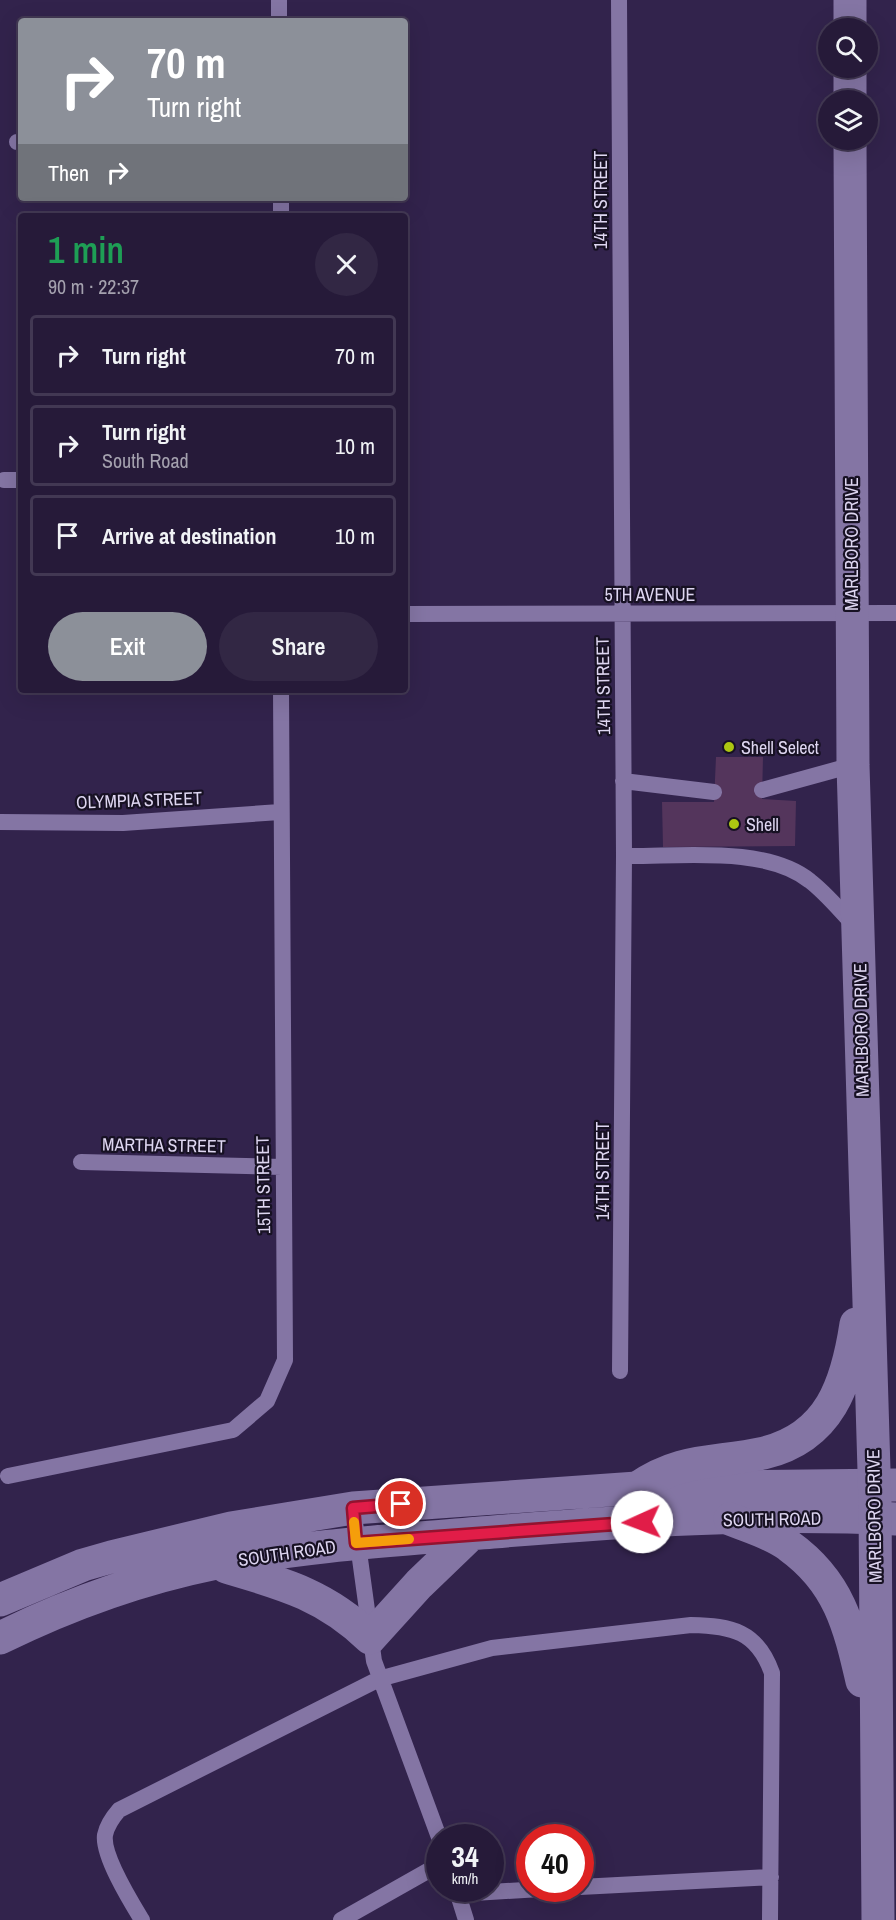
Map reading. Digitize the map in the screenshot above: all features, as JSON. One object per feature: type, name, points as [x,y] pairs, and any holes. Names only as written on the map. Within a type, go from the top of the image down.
[{"type":"main road","points":[[850,0],[850,18]]},
{"type":"main road","name":"MARLBORO DRIVE","points":[[850,150],[853,765],[866,1256],[885,1485],[875,1742],[878,1920]]},
{"type":"main road","points":[[637,1488],[658,1473],[674,1467],[763,1453],[782,1447],[814,1426],[830,1410],[847,1369],[866,1256]]},
{"type":"main road","name":"SOUTH ROAD","points":[[0,1600],[82,1565],[111,1557],[231,1528],[353,1508],[637,1488],[885,1485]]},
{"type":"main road","points":[[730,1519],[789,1546],[830,1588],[849,1626],[875,1742]]},
{"type":"main road","name":"SOUTH ROAD","points":[[0,1638],[53,1613],[115,1592],[216,1563],[356,1543],[598,1523],[730,1519],[885,1519]]},
{"type":"main road","points":[[216,1563],[279,1582],[307,1594],[348,1617],[370,1638],[418,1584],[471,1534]]},
{"type":"lane","points":[[279,0],[279,18]]},
{"type":"lane","name":"14TH STREET","points":[[619,0],[624,856],[621,1371]]},
{"type":"lane","name":"5TH AVENUE","points":[[408,614],[896,613]]},
{"type":"lane","name":"15TH STREET","points":[[8,1476],[233,1430],[267,1401],[285,1360],[282,1167],[281,693]]},
{"type":"lane","points":[[762,790],[853,765]]},
{"type":"lane","points":[[623,781],[714,792]]},
{"type":"lane","name":"OLYMPIA STREET","points":[[0,822],[123,823],[280,812]]},
{"type":"lane","points":[[624,856],[744,852],[779,864],[809,880],[859,930]]},
{"type":"lane","name":"MARTHA STREET","points":[[81,1162],[282,1167]]},
{"type":"lane","points":[[353,1508],[370,1638],[379,1679],[434,1824]]},
{"type":"lane","points":[[142,1920],[109,1856],[105,1837],[110,1821],[119,1810],[379,1679],[492,1648],[553,1639],[691,1625],[715,1625],[739,1631],[765,1653],[772,1673],[770,1920]]},
{"type":"lane","points":[[341,1920],[426,1872]]},
{"type":"lane","points":[[594,1886],[771,1877]]},
{"type":"lane","points":[[460,1902],[466,1920]]},
{"type":"building","points":[[716,757],[763,757],[762,799],[796,801],[795,846],[663,847],[662,802],[714,802]]},
{"type":"slow traffic","points":[[354,1522],[356,1543],[409,1539]]},
{"type":"place","name":"Shell Select","points":[[729,747]]},
{"type":"place","name":"Shell","points":[[734,824]]},
{"type":"route","points":[[401,1504],[353,1508],[356,1543],[598,1523],[642,1522]]}]
